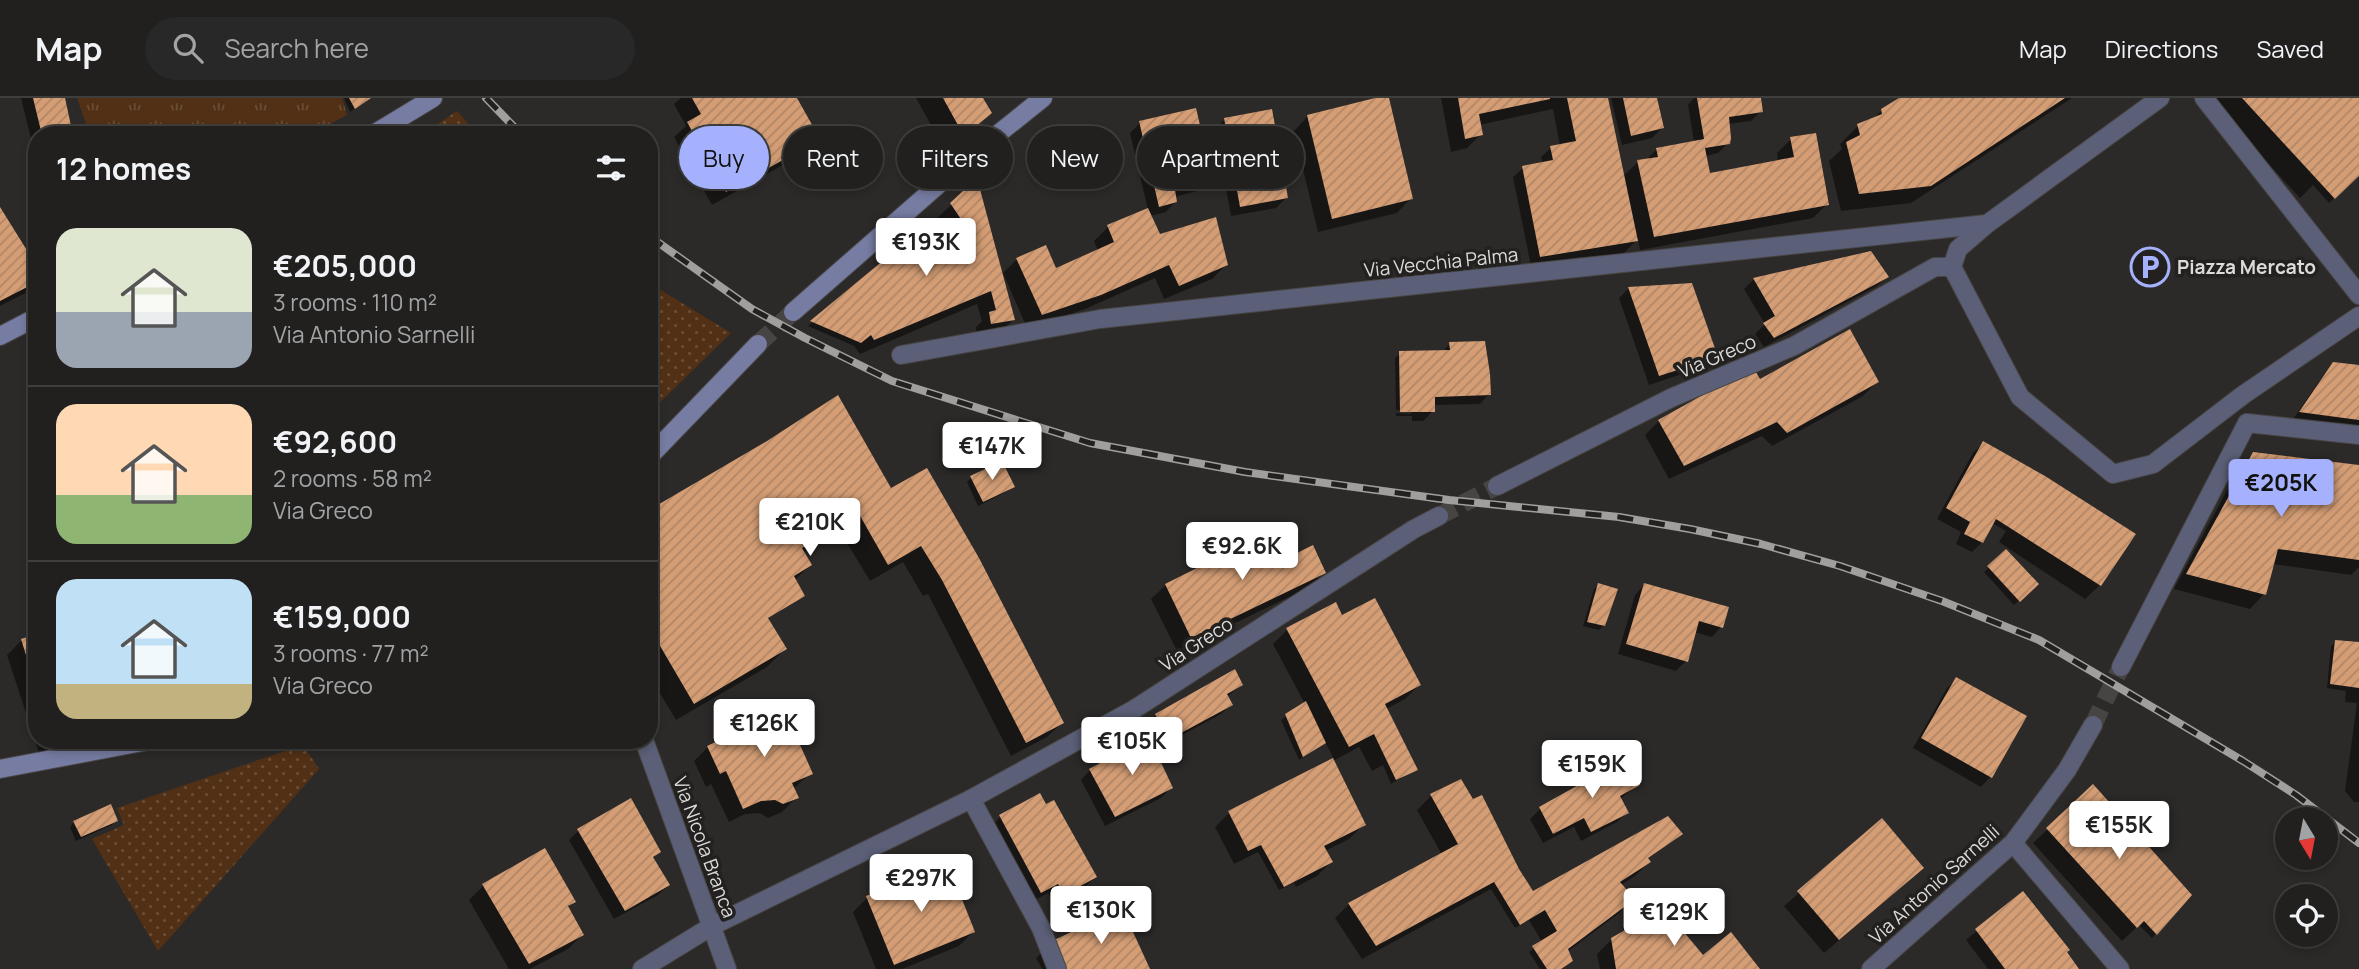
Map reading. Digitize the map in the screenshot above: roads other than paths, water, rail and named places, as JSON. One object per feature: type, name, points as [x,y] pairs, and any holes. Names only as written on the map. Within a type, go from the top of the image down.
[{"type":"main road","points":[[387,126],[433,98]]},
{"type":"main road","points":[[793,313],[978,150],[1043,98]]},
{"type":"main road","points":[[0,336],[28,322]]},
{"type":"main road","points":[[658,448],[758,344]]},
{"type":"main road","points":[[0,769],[106,749]]},
{"type":"street","points":[[2160,98],[1987,224],[1958,249],[1952,267],[2020,397],[2113,474],[2153,464],[2243,395],[2359,316]]},
{"type":"street","points":[[2204,98],[2359,295]]},
{"type":"street","name":"Via Vecchia Palma","points":[[901,355],[1100,319],[1987,224]]},
{"type":"street","name":"Via Greco","points":[[1497,486],[1671,398],[1794,346],[1935,267],[1952,267]]},
{"type":"street","points":[[2121,667],[2247,423],[2243,395]]},
{"type":"street","points":[[2247,423],[2359,435]]},
{"type":"street","name":"Via Greco","points":[[642,969],[712,926],[971,799],[1133,710],[1414,529],[1439,516]]},
{"type":"street","name":"Via Antonio Sarnelli","points":[[1871,969],[2013,843],[2067,770],[2093,725]]},
{"type":"street","name":"Via Nicola Branca","points":[[646,749],[727,969]]},
{"type":"street","points":[[971,799],[1041,928],[1057,969]]},
{"type":"street","points":[[2013,843],[2120,969]]},
{"type":"tunnel","points":[[758,344],[793,312]]},
{"type":"tunnel","points":[[1439,516],[1497,486]]},
{"type":"tunnel","points":[[2093,725],[2121,667]]},
{"type":"railway","points":[[486,98],[513,126]]},
{"type":"railway","points":[[658,242],[752,309],[892,381],[1090,443],[1245,472],[1449,500],[1619,517],[1690,529],[1761,544],[1840,566],[1942,601],[2039,640],[2243,761],[2296,795],[2359,843]]},
{"type":"place","name":"Piazza Mercato","points":[[2150,267]]}]
